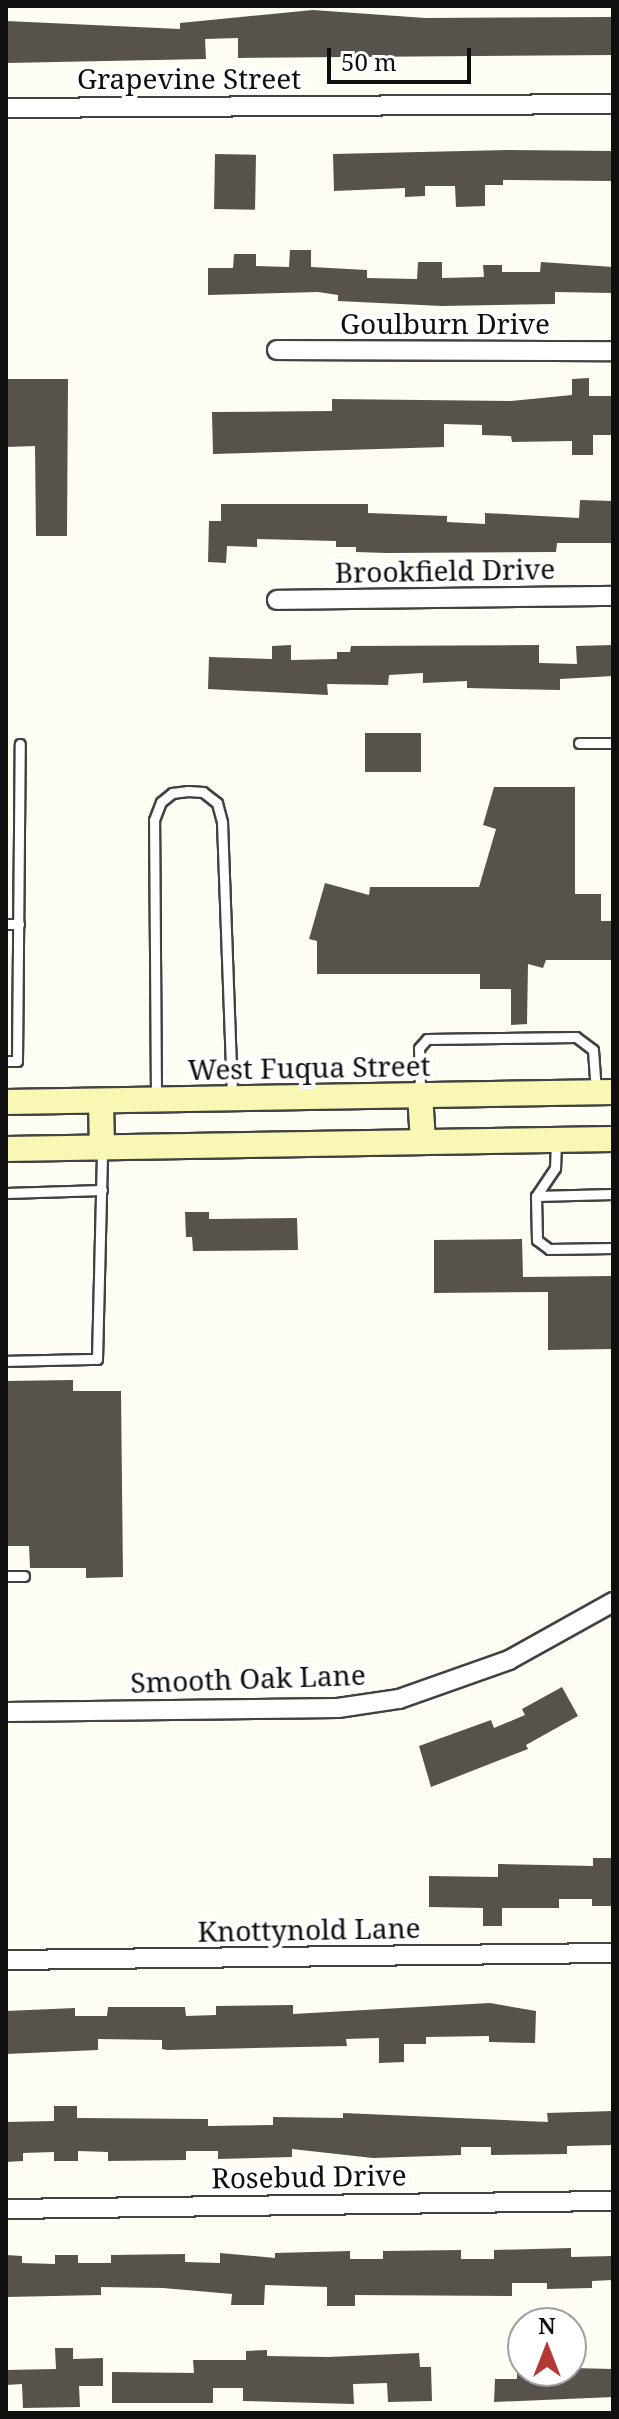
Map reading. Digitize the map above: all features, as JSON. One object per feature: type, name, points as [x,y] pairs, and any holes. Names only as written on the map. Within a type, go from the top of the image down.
[{"type":"main road","name":"West Fuqua Street","points":[[6,1102],[605,1092]]},
{"type":"main road","points":[[420,1094],[423,1142]]},
{"type":"main road","points":[[101,1101],[102,1148]]},
{"type":"main road","points":[[6,1149],[613,1139]]},
{"type":"street","name":"Grapevine Street","points":[[6,108],[613,104]]},
{"type":"street","name":"Goulburn Drive","points":[[277,350],[613,351]]},
{"type":"street","name":"Brookfield Drive","points":[[277,600],[613,596]]},
{"type":"street","name":"Smooth Oak Lane","points":[[6,1712],[338,1708],[399,1699],[509,1660],[613,1602]]},
{"type":"street","name":"Knottynold Lane","points":[[6,1960],[613,1953]]},
{"type":"street","name":"Rosebud Drive","points":[[6,2209],[613,2201]]},
{"type":"lane","points":[[579,743],[613,743]]},
{"type":"lane","points":[[6,1061],[17,1061],[15,943],[19,924],[20,744]]},
{"type":"lane","points":[[156,1100],[154,820],[161,802],[172,793],[188,791],[203,792],[217,803],[222,822],[232,1098]]},
{"type":"lane","points":[[6,924],[19,924]]},
{"type":"lane","points":[[420,1094],[419,1048],[427,1039],[440,1036],[576,1037],[593,1050],[605,1092]]},
{"type":"lane","points":[[556,1140],[555,1168],[536,1196],[541,1246],[613,1248]]},
{"type":"lane","points":[[6,1361],[97,1359],[102,1148]]},
{"type":"lane","points":[[6,1193],[102,1190]]},
{"type":"lane","points":[[536,1196],[613,1194]]},
{"type":"lane","points":[[6,1576],[24,1576]]},
{"type":"building","points":[[313,10],[425,18],[613,17],[613,55],[238,58],[238,38],[205,39],[206,59],[6,63],[6,21],[180,29],[180,23]]},
{"type":"building","points":[[613,151],[613,181],[503,180],[503,185],[485,185],[485,206],[456,207],[455,186],[425,186],[425,196],[405,197],[405,188],[334,191],[333,154]]},
{"type":"building","points":[[215,154],[256,155],[255,210],[214,209]]},
{"type":"building","points":[[290,250],[311,250],[311,267],[367,270],[367,278],[417,279],[418,262],[442,262],[442,278],[484,277],[483,265],[502,265],[502,272],[540,272],[541,262],[613,267],[613,293],[555,292],[555,304],[442,306],[338,301],[338,295],[318,292],[208,295],[208,268],[233,268],[234,254],[256,254],[256,266],[289,267]]},
{"type":"building","points":[[589,378],[589,396],[613,396],[613,435],[593,435],[593,455],[572,455],[572,441],[512,442],[511,436],[482,435],[482,425],[444,424],[444,447],[213,454],[212,412],[332,411],[332,399],[511,401],[572,395],[572,379]]},
{"type":"building","points":[[6,379],[68,379],[67,536],[36,536],[35,446],[6,447]]},
{"type":"building","points":[[580,500],[613,501],[613,543],[557,543],[556,552],[387,553],[356,552],[356,547],[336,547],[336,541],[257,539],[257,547],[227,546],[226,563],[208,562],[209,521],[221,521],[221,504],[368,504],[368,513],[447,516],[447,522],[485,524],[485,513],[579,518]]},
{"type":"building","points":[[291,645],[291,660],[337,659],[337,652],[350,652],[351,646],[539,645],[539,663],[577,664],[576,646],[613,645],[613,676],[560,679],[560,690],[467,688],[467,681],[423,683],[423,673],[389,675],[388,685],[327,684],[328,695],[208,689],[209,657],[272,659],[272,646]]},
{"type":"building","points":[[365,733],[421,733],[421,772],[365,772]]},
{"type":"building","points":[[494,787],[575,787],[575,894],[601,894],[601,921],[613,921],[613,960],[546,960],[543,968],[528,964],[527,1024],[511,1025],[511,989],[480,989],[480,974],[317,974],[317,941],[309,939],[325,883],[369,895],[370,887],[479,887],[496,829],[483,825]]},
{"type":"building","points":[[185,1212],[209,1212],[209,1219],[297,1218],[298,1250],[193,1251],[192,1237],[186,1237]]},
{"type":"building","points":[[522,1239],[523,1277],[613,1276],[613,1349],[548,1350],[548,1292],[434,1293],[434,1240]]},
{"type":"building","points":[[73,1380],[73,1391],[121,1391],[123,1577],[86,1578],[86,1568],[30,1568],[29,1546],[6,1546],[6,1381]]},
{"type":"building","points":[[562,1687],[578,1716],[526,1745],[528,1749],[431,1787],[419,1746],[491,1720],[494,1728],[525,1715],[522,1709]]},
{"type":"building","points":[[593,1858],[613,1858],[613,1906],[592,1906],[592,1899],[559,1899],[559,1908],[502,1908],[502,1926],[483,1926],[483,1908],[429,1907],[429,1876],[498,1877],[498,1864],[593,1866]]},
{"type":"building","points":[[490,2003],[536,2011],[535,2043],[489,2042],[489,2036],[426,2037],[426,2044],[404,2044],[404,2062],[379,2063],[379,2038],[346,2039],[347,2046],[167,2050],[162,2049],[162,2040],[98,2039],[98,2050],[6,2054],[6,2011],[75,2008],[75,2016],[107,2016],[108,2007],[185,2007],[186,2016],[216,2015],[216,2006],[293,2005],[293,2014]]},
{"type":"building","points":[[54,2106],[77,2106],[77,2118],[208,2119],[208,2126],[273,2125],[273,2117],[343,2118],[343,2113],[548,2122],[547,2113],[613,2111],[613,2145],[567,2146],[567,2154],[491,2155],[491,2147],[461,2147],[461,2155],[373,2158],[292,2149],[292,2157],[218,2159],[218,2151],[186,2151],[186,2160],[108,2161],[108,2152],[78,2151],[78,2161],[54,2161],[54,2152],[23,2153],[23,2161],[6,2162],[6,2122],[54,2121]]},
{"type":"building","points":[[571,2248],[571,2257],[613,2256],[613,2280],[592,2281],[592,2288],[547,2289],[547,2283],[512,2283],[512,2296],[355,2295],[355,2306],[327,2306],[327,2287],[265,2285],[264,2305],[231,2305],[232,2294],[163,2288],[101,2287],[101,2295],[6,2297],[6,2255],[22,2256],[22,2263],[55,2264],[55,2255],[78,2255],[78,2263],[111,2263],[111,2255],[185,2254],[185,2262],[220,2263],[220,2253],[275,2258],[275,2253],[350,2251],[350,2259],[383,2259],[383,2251],[461,2250],[461,2259],[494,2259],[494,2250]]},
{"type":"building","points":[[55,2348],[73,2348],[73,2359],[103,2358],[103,2386],[79,2386],[80,2407],[23,2408],[22,2384],[6,2385],[6,2370],[56,2369]]},
{"type":"building","points":[[267,2350],[267,2356],[419,2353],[420,2367],[431,2367],[432,2401],[388,2402],[387,2383],[353,2384],[354,2404],[243,2401],[243,2388],[213,2388],[213,2403],[112,2403],[112,2372],[194,2373],[193,2360],[246,2360],[246,2351]]},
{"type":"building","points":[[587,2368],[613,2369],[613,2397],[494,2402],[495,2379],[507,2379],[507,2387],[587,2387]]}]
